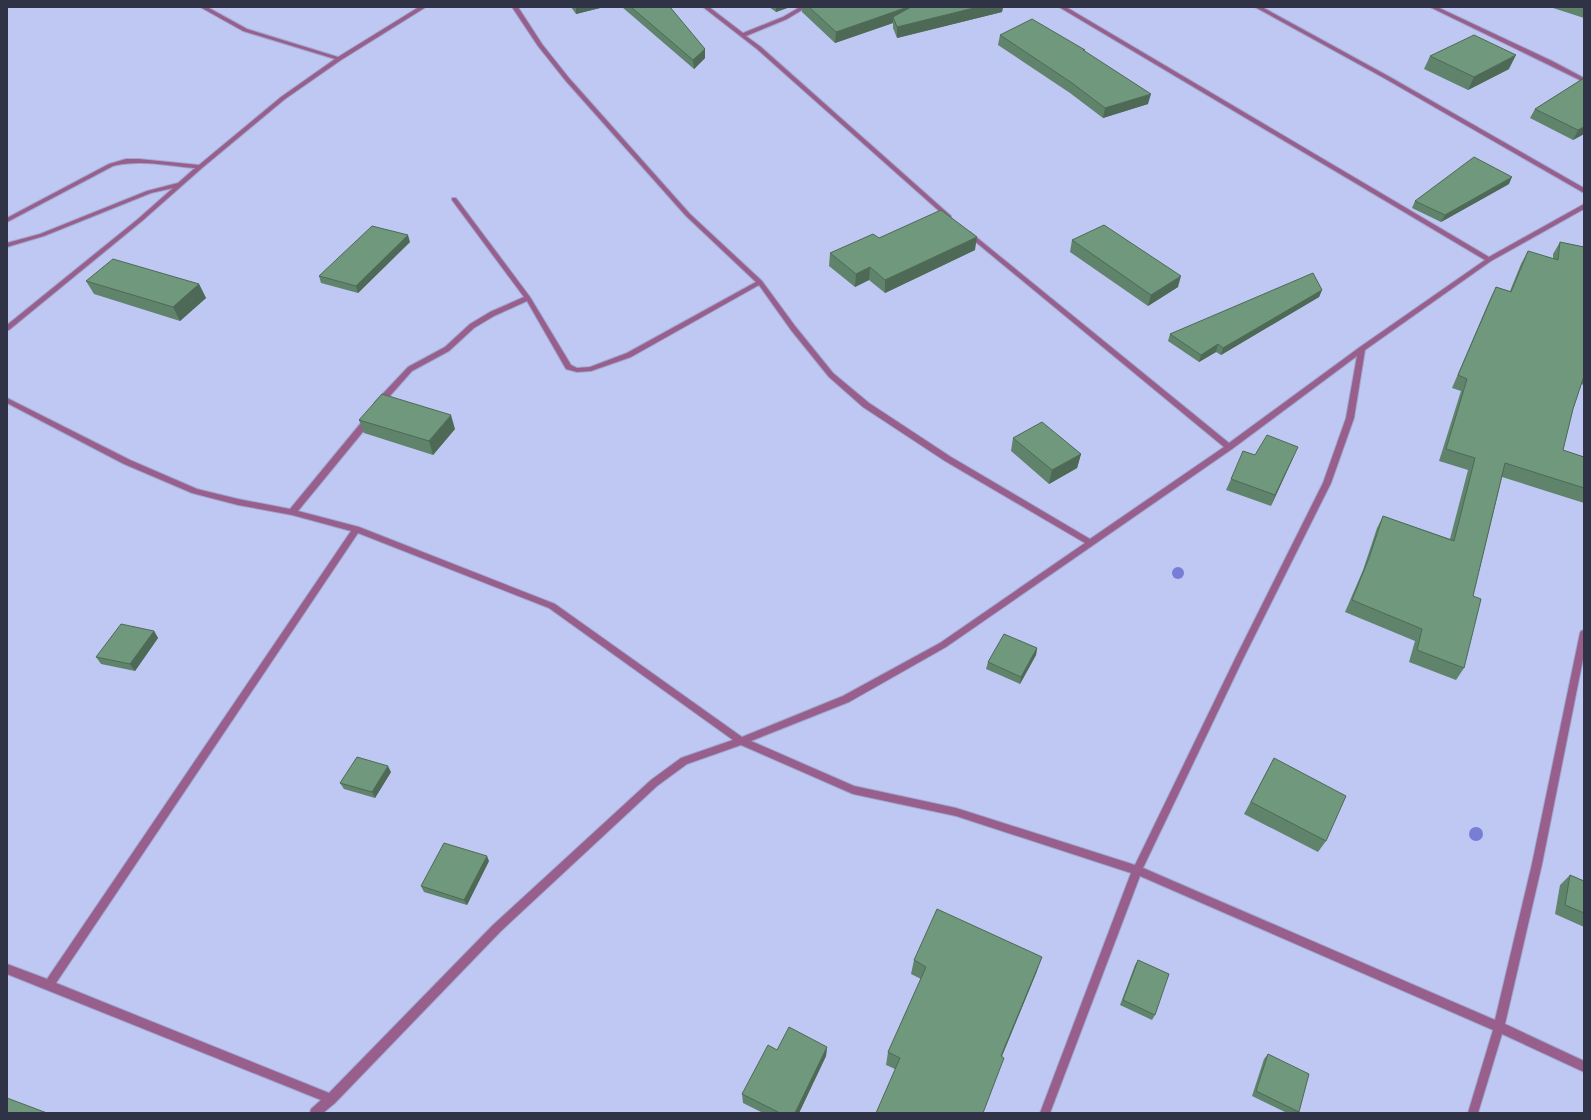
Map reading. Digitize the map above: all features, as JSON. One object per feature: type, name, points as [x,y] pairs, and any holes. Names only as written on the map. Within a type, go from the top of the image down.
[{"type":"street","points":[[203,7],[244,30],[339,59]]},
{"type":"street","points":[[7,328],[140,220],[200,167],[283,98],[339,59],[423,7]]},
{"type":"street","points":[[515,7],[540,45],[567,79],[688,215],[760,282],[793,328],[831,375],[866,405],[970,473],[1091,543]]},
{"type":"street","points":[[706,7],[759,48],[956,224]]},
{"type":"street","points":[[743,35],[785,18],[804,7]]},
{"type":"street","points":[[1062,7],[1489,260]]},
{"type":"street","points":[[1258,7],[1386,77],[1584,191]]},
{"type":"street","points":[[1433,7],[1550,62],[1584,80]]},
{"type":"street","points":[[7,220],[111,164],[133,161],[200,167]]},
{"type":"street","points":[[7,245],[42,235],[149,192],[179,185]]},
{"type":"street","points":[[454,199],[528,298],[568,367],[577,370],[591,369],[629,355],[760,282]]},
{"type":"street","points":[[315,1113],[331,1099],[497,928],[654,784],[684,761],[741,741],[846,698],[943,645],[1229,447],[1362,349],[1489,260],[1584,206]]},
{"type":"street","points":[[962,229],[1229,447]]},
{"type":"street","points":[[292,512],[364,425],[382,398],[410,369],[447,349],[472,326],[492,314],[528,298]]},
{"type":"street","points":[[1045,1113],[1137,870],[1239,659],[1327,483],[1350,418],[1362,349]]},
{"type":"street","points":[[7,400],[127,462],[195,491],[238,502],[292,512],[356,529],[552,606],[741,741],[853,790],[956,812],[1137,870],[1499,1027],[1584,1067]]},
{"type":"street","points":[[49,984],[356,529]]},
{"type":"street","points":[[1473,1113],[1499,1027],[1537,864],[1584,633]]},
{"type":"street","points":[[7,969],[49,984],[331,1099]]},
{"type":"building","points":[[631,7],[670,7],[705,49],[693,60]]},
{"type":"building","points":[[809,7],[908,7],[836,32]]},
{"type":"building","points":[[911,7],[978,7],[897,27],[893,17]]},
{"type":"building","points":[[1032,19],[1085,50],[1083,50],[1151,94],[1105,108],[1072,83],[1000,35]]},
{"type":"building","points":[[1474,35],[1516,55],[1474,77],[1430,56]]},
{"type":"building","points":[[1584,78],[1584,127],[1578,130],[1535,109]]},
{"type":"building","points":[[1474,157],[1512,177],[1445,215],[1415,201]]},
{"type":"building","points":[[941,210],[977,237],[885,280],[870,267],[856,274],[830,253],[873,234],[879,238]]},
{"type":"building","points":[[1104,225],[1181,276],[1151,295],[1072,240]]},
{"type":"building","points":[[372,226],[408,235],[356,286],[319,276]]},
{"type":"building","points":[[1560,242],[1584,247],[1584,376],[1573,409],[1563,450],[1584,457],[1584,488],[1505,463],[1473,596],[1481,599],[1464,668],[1417,650],[1422,629],[1352,600],[1369,558],[1383,516],[1454,541],[1475,458],[1446,449],[1467,379],[1458,375],[1496,287],[1511,292],[1528,251],[1558,260]]},
{"type":"building","points":[[113,259],[199,284],[173,307],[86,281]]},
{"type":"building","points":[[1313,273],[1322,290],[1223,348],[1218,344],[1201,355],[1170,334]]},
{"type":"building","points":[[382,394],[451,415],[429,441],[359,420]]},
{"type":"building","points":[[1042,422],[1081,454],[1052,470],[1013,438]]},
{"type":"building","points":[[1267,435],[1298,447],[1275,495],[1231,479],[1243,451],[1255,455]]},
{"type":"building","points":[[121,624],[154,631],[130,664],[96,657]]},
{"type":"building","points":[[1004,634],[1037,648],[1021,677],[988,662]]},
{"type":"building","points":[[357,757],[388,766],[372,792],[340,783]]},
{"type":"building","points":[[1274,758],[1346,796],[1326,841],[1251,802]]},
{"type":"building","points":[[444,843],[487,856],[464,900],[421,886]]},
{"type":"building","points":[[1570,875],[1584,881],[1584,913],[1565,905]]},
{"type":"building","points":[[937,909],[1042,957],[1001,1056],[1004,1058],[983,1113],[876,1113],[900,1058],[888,1052],[926,967],[914,960]]},
{"type":"building","points":[[1138,960],[1169,974],[1155,1015],[1123,1000]]},
{"type":"building","points":[[789,1027],[827,1047],[795,1113],[780,1113],[742,1094],[768,1045],[777,1050]]},
{"type":"building","points":[[1268,1054],[1309,1074],[1299,1112],[1256,1091]]},
{"type":"building","points":[[7,1098],[47,1113],[7,1113]]}]
